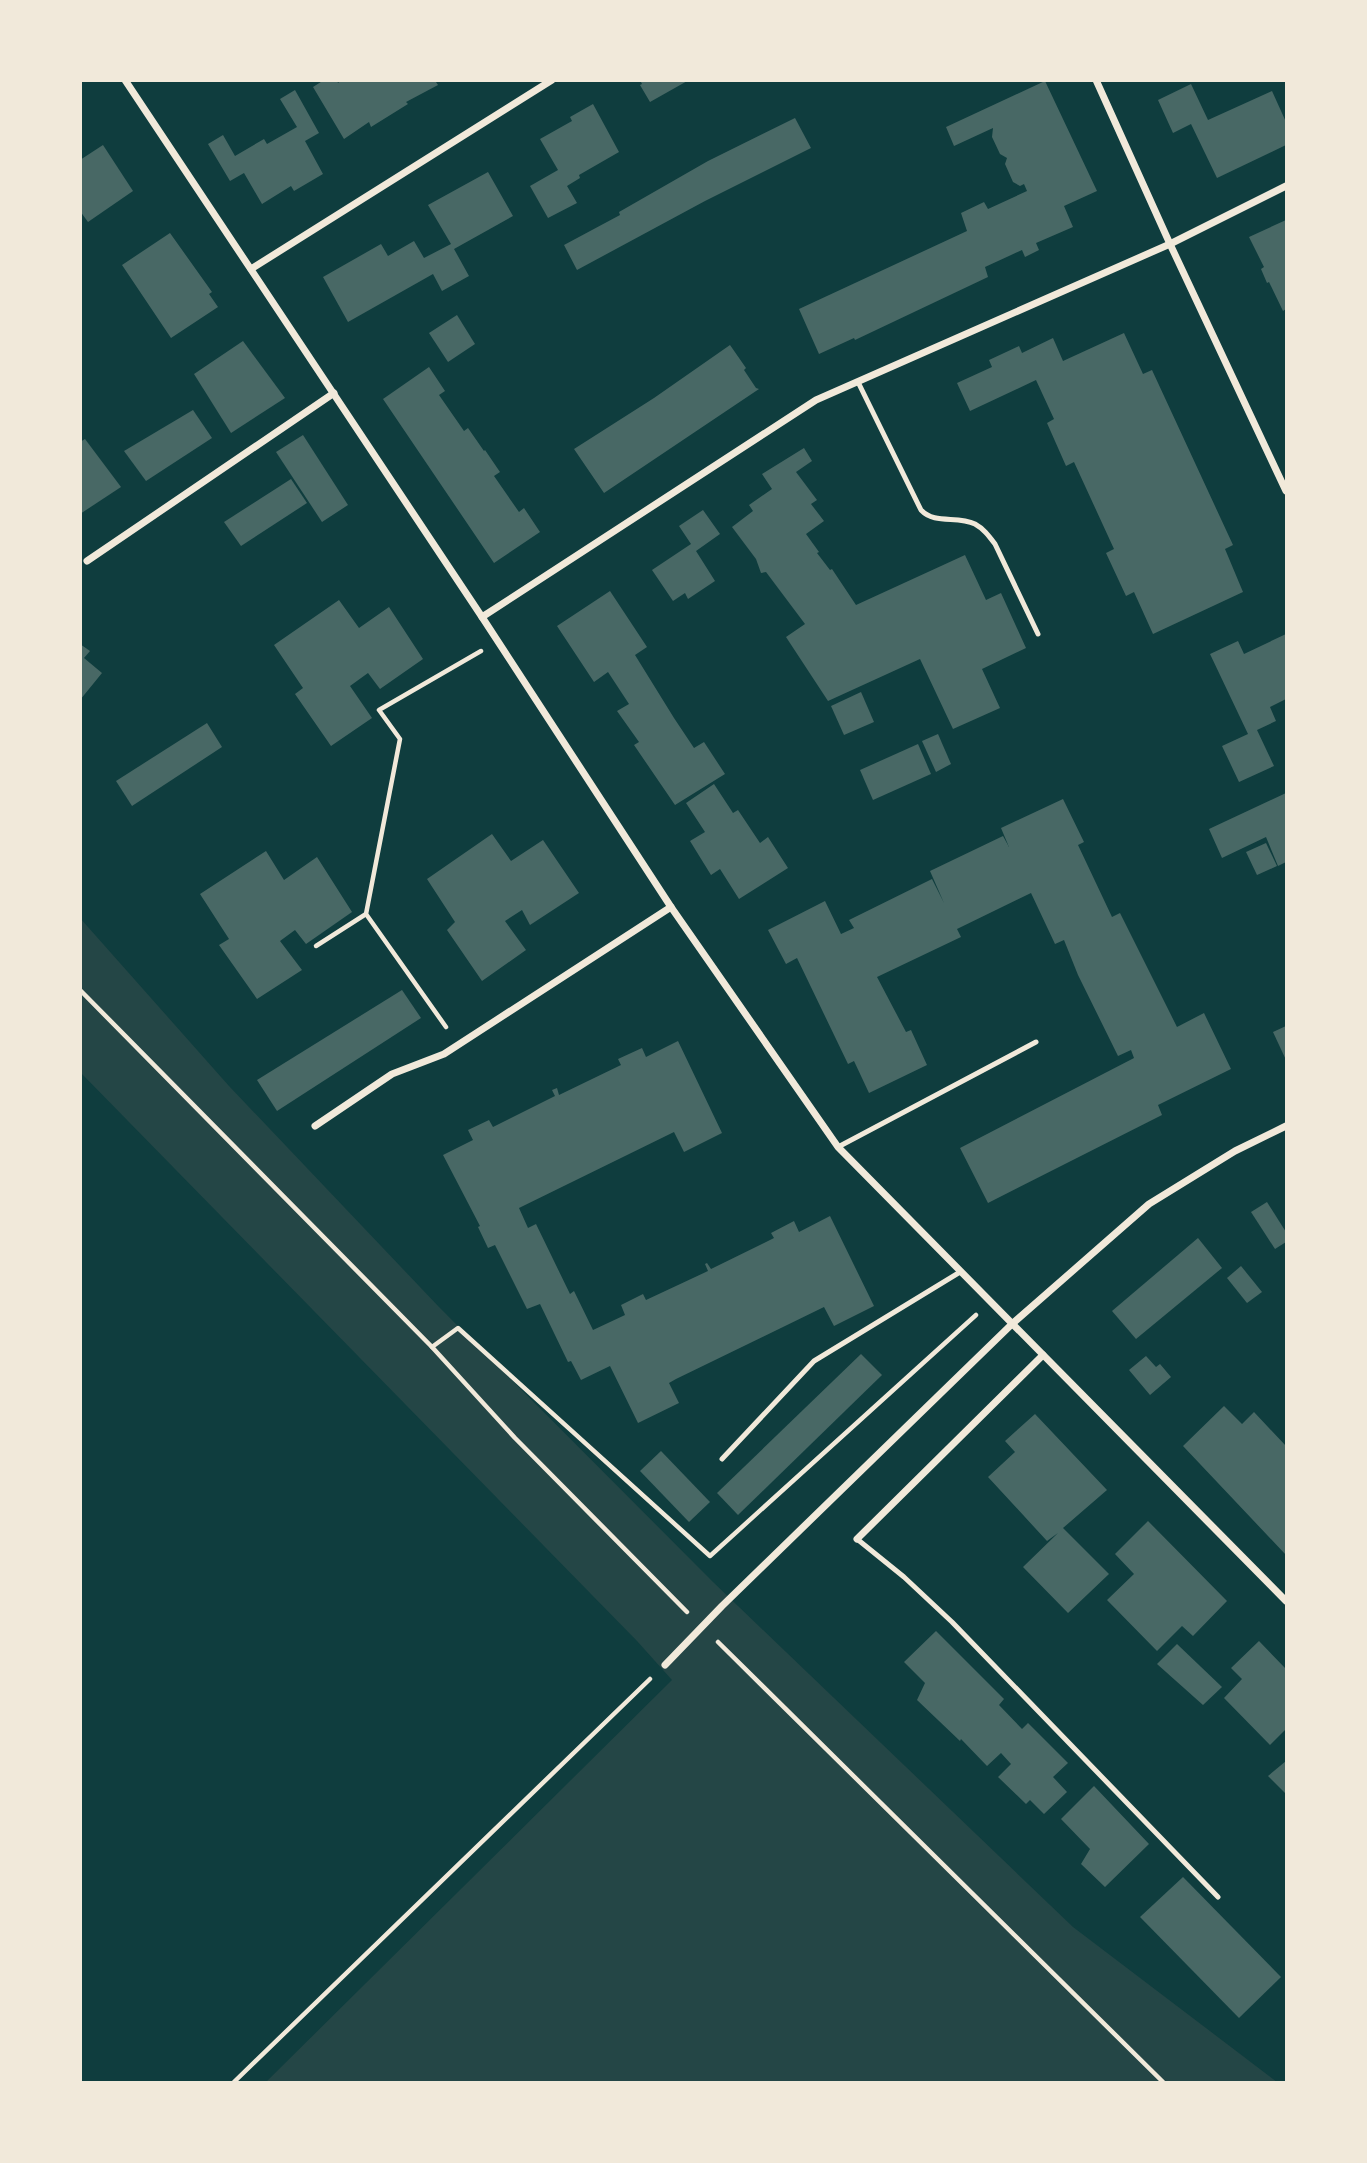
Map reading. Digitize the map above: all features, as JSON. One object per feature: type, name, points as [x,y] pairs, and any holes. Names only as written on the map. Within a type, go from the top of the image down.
[{"type":"street","points":[[125,80],[498,640],[671,907],[838,1147],[1286,1601]]},
{"type":"street","points":[[251,269],[552,80]]},
{"type":"street","points":[[1096,80],[1286,491]]},
{"type":"street","points":[[482,617],[816,400],[1170,244],[1286,186]]},
{"type":"street","points":[[87,561],[334,393]]},
{"type":"street","points":[[315,1126],[392,1074],[444,1054],[459,1045],[671,907]]},
{"type":"street","points":[[665,1665],[722,1606],[1012,1324],[1149,1204],[1235,1151],[1286,1126]]},
{"type":"street","points":[[857,1539],[1043,1355]]},
{"type":"lane","points":[[858,382],[921,510],[927,517],[973,523],[985,531],[995,544],[1038,634]]},
{"type":"lane","points":[[838,1147],[1035,1042]]},
{"type":"lane","points":[[722,1459],[814,1360],[960,1272]]},
{"type":"lane","points":[[857,1539],[904,1577],[952,1622],[1218,1896]]},
{"type":"path","points":[[459,1045],[366,914],[400,739],[379,710],[498,640]]},
{"type":"path","points":[[316,946],[366,914]]},
{"type":"path","points":[[80,990],[432,1347],[515,1438],[690,1615]]},
{"type":"path","points":[[432,1347],[458,1328],[710,1556],[989,1302]]},
{"type":"path","points":[[719,1643],[1163,2082]]},
{"type":"path","points":[[234,2082],[665,1665]]},
{"type":"shaded area","points":[[80,918],[229,1086],[439,1307],[713,1582],[1073,1927],[1277,2082],[266,2082],[672,1680],[637,1641],[81,1073]]},
{"type":"building","points":[[324,80],[337,80],[338,83],[341,80],[440,80],[436,82],[438,85],[406,102],[408,104],[371,127],[369,122],[344,139],[313,87]]},
{"type":"building","points":[[640,80],[689,80],[650,102]]},
{"type":"building","points":[[1045,81],[1097,191],[1064,206],[1073,227],[1036,243],[1039,250],[1025,257],[1022,250],[985,267],[988,277],[855,340],[854,338],[819,354],[799,309],[967,231],[961,213],[984,202],[988,209],[1027,191],[1024,184],[1020,186],[1013,182],[1005,164],[1007,158],[1000,154],[992,137],[993,128],[954,146],[946,127]]},
{"type":"building","points":[[1191,84],[1208,120],[1272,91],[1286,122],[1286,145],[1217,178],[1191,124],[1173,133],[1158,100]]},
{"type":"building","points":[[295,90],[319,133],[305,141],[323,174],[294,191],[291,186],[262,204],[244,173],[230,181],[208,144],[223,135],[235,156],[264,139],[267,144],[297,127],[280,99]]},
{"type":"building","points":[[593,104],[619,152],[579,175],[580,178],[567,186],[577,203],[548,218],[530,186],[558,170],[540,139],[572,121],[570,117]]},
{"type":"building","points":[[795,118],[811,148],[577,270],[564,245],[620,215],[619,212],[708,161]]},
{"type":"building","points":[[103,145],[133,191],[88,222],[80,211],[80,160]]},
{"type":"building","points":[[488,172],[513,216],[454,249],[469,276],[442,291],[433,274],[348,322],[323,277],[381,244],[388,256],[414,241],[424,258],[451,244],[428,205]]},
{"type":"building","points":[[1286,220],[1286,309],[1283,311],[1269,282],[1267,283],[1261,269],[1264,267],[1249,237]]},
{"type":"building","points":[[170,233],[212,292],[209,294],[218,307],[171,338],[122,265]]},
{"type":"building","points":[[457,315],[475,344],[448,362],[429,333]]},
{"type":"building","points":[[1124,333],[1143,374],[1152,370],[1233,545],[1225,549],[1243,592],[1153,634],[1134,592],[1126,596],[1106,553],[1114,549],[1074,462],[1066,466],[1047,423],[1054,419],[1036,380],[970,411],[957,383],[992,367],[989,360],[1019,346],[1022,353],[1053,338],[1063,361]]},
{"type":"building","points":[[243,341],[285,398],[231,433],[194,374]]},
{"type":"building","points":[[730,345],[759,389],[604,493],[574,449]]},
{"type":"building","points":[[429,367],[445,391],[439,395],[464,431],[468,428],[485,450],[500,472],[494,476],[519,512],[524,508],[540,532],[494,563],[383,399]]},
{"type":"building","points":[[193,410],[212,438],[146,481],[124,451]]},
{"type":"building","points":[[303,435],[348,505],[322,522],[276,452]]},
{"type":"building","points":[[85,439],[121,487],[80,514],[80,442]]},
{"type":"building","points":[[804,448],[812,461],[796,472],[817,500],[811,504],[824,521],[806,534],[856,605],[965,555],[986,600],[1001,593],[1026,648],[982,669],[1000,708],[953,729],[920,659],[828,701],[786,637],[805,624],[766,572],[761,573],[756,559],[732,527],[753,511],[749,505],[772,489],[762,474]]},
{"type":"building","points":[[291,479],[307,503],[241,546],[224,522]]},
{"type":"building","points":[[703,510],[720,534],[696,551],[715,581],[688,599],[685,593],[673,601],[652,570],[691,544],[679,526]]},
{"type":"building","points":[[610,591],[647,647],[635,655],[674,718],[694,748],[704,742],[725,774],[675,805],[634,745],[639,742],[617,711],[629,704],[608,672],[594,682],[557,626]]},
{"type":"building","points":[[339,600],[359,628],[389,607],[423,659],[380,689],[368,673],[350,686],[372,718],[331,746],[295,694],[303,688],[274,645]]},
{"type":"building","points":[[1286,634],[1286,699],[1270,707],[1276,721],[1257,730],[1274,766],[1239,782],[1222,746],[1248,734],[1210,654],[1238,641],[1244,654]]},
{"type":"building","points":[[80,644],[90,651],[84,658],[102,673],[80,700]]},
{"type":"building","points":[[861,692],[874,722],[844,735],[831,706]]},
{"type":"building","points":[[207,723],[222,747],[132,806],[116,781]]},
{"type":"building","points":[[938,734],[951,764],[936,772],[922,741]]},
{"type":"building","points":[[918,744],[931,774],[873,800],[860,770]]},
{"type":"building","points":[[714,784],[733,813],[738,810],[760,843],[768,837],[788,868],[739,899],[720,869],[711,875],[690,841],[705,832],[686,803]]},
{"type":"building","points":[[1286,793],[1286,862],[1278,866],[1266,837],[1222,858],[1209,829]]},
{"type":"building","points":[[1063,799],[1084,842],[1078,845],[1112,917],[1120,913],[1177,1027],[1204,1013],[1231,1069],[1158,1105],[1162,1115],[988,1203],[960,1148],[1134,1058],[1131,1050],[1118,1056],[1064,940],[1055,944],[1031,893],[957,929],[961,937],[877,977],[906,1032],[911,1030],[927,1065],[869,1093],[854,1061],[848,1064],[797,958],[786,964],[768,930],[825,901],[841,934],[854,928],[849,920],[932,879],[944,903],[930,871],[1003,836],[1009,847],[1001,828]]},
{"type":"building","points":[[492,834],[511,861],[543,840],[579,893],[530,925],[522,910],[505,921],[526,950],[482,981],[447,930],[455,922],[427,879]]},
{"type":"building","points":[[1266,843],[1277,866],[1257,875],[1246,852]]},
{"type":"building","points":[[266,851],[284,880],[317,857],[352,912],[306,944],[295,930],[280,941],[302,970],[257,999],[219,945],[229,939],[200,894]]},
{"type":"building","points":[[402,990],[421,1018],[277,1111],[257,1080]]},
{"type":"building","points":[[1286,1026],[1286,1060],[1273,1032]]},
{"type":"building","points":[[678,1041],[722,1133],[684,1152],[674,1132],[519,1208],[528,1228],[536,1224],[570,1294],[574,1291],[593,1330],[625,1315],[621,1305],[643,1294],[646,1300],[708,1271],[705,1264],[711,1269],[774,1238],[771,1233],[794,1221],[799,1232],[830,1216],[874,1306],[834,1326],[824,1307],[676,1379],[669,1383],[679,1403],[638,1423],[610,1366],[581,1380],[571,1361],[568,1362],[540,1304],[527,1309],[495,1245],[488,1248],[478,1227],[480,1226],[443,1155],[473,1140],[468,1130],[489,1120],[493,1127],[555,1096],[552,1090],[557,1088],[559,1095],[621,1065],[618,1059],[642,1048],[646,1057]]},
{"type":"building","points":[[1267,1202],[1286,1232],[1286,1242],[1275,1249],[1251,1212]]},
{"type":"building","points":[[1198,1238],[1222,1268],[1136,1339],[1112,1311]]},
{"type":"building","points":[[1241,1266],[1262,1292],[1247,1303],[1227,1278]]},
{"type":"building","points":[[861,1354],[882,1375],[738,1515],[717,1493]]},
{"type":"building","points":[[1146,1356],[1156,1367],[1160,1364],[1171,1377],[1150,1395],[1129,1370]]},
{"type":"building","points":[[1224,1406],[1242,1424],[1254,1412],[1286,1446],[1286,1555],[1183,1446]]},
{"type":"building","points":[[1035,1414],[1107,1490],[1063,1528],[1109,1574],[1068,1613],[1023,1567],[1058,1533],[1047,1541],[988,1477],[1015,1452],[1005,1441]]},
{"type":"building","points":[[661,1451],[710,1502],[689,1522],[640,1471]]},
{"type":"building","points":[[1148,1521],[1227,1601],[1193,1636],[1182,1626],[1157,1651],[1107,1600],[1134,1574],[1115,1554]]},
{"type":"building","points":[[936,1631],[1004,1699],[999,1705],[1022,1729],[1028,1723],[1068,1763],[1053,1777],[1067,1792],[1044,1814],[1030,1800],[1026,1804],[998,1777],[1011,1764],[1001,1753],[987,1766],[917,1700],[925,1683],[904,1662]]},
{"type":"building","points":[[1259,1641],[1286,1669],[1286,1729],[1270,1745],[1224,1698],[1242,1679],[1231,1668]]},
{"type":"building","points":[[1177,1644],[1222,1687],[1203,1705],[1157,1664]]},
{"type":"building","points":[[1286,1761],[1286,1794],[1268,1776]]},
{"type":"building","points":[[1094,1786],[1149,1844],[1105,1887],[1081,1864],[1090,1849],[1061,1819]]},
{"type":"building","points":[[1183,1877],[1281,1977],[1239,2018],[1140,1917]]}]
